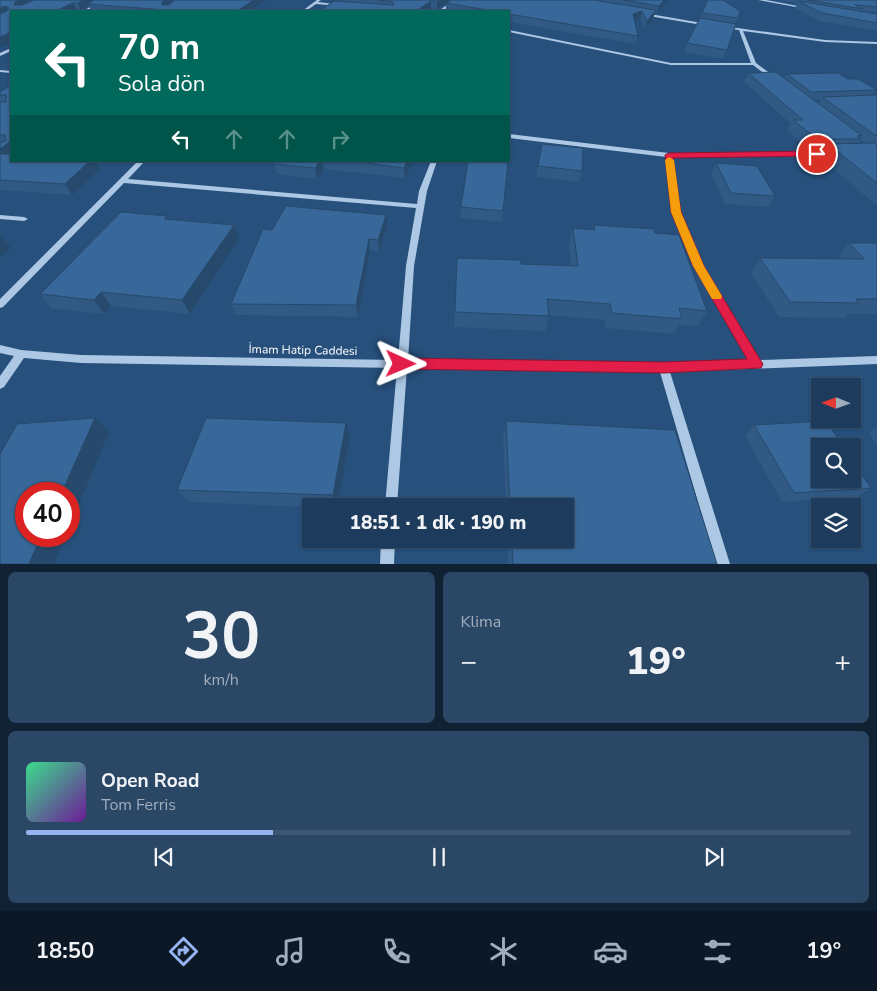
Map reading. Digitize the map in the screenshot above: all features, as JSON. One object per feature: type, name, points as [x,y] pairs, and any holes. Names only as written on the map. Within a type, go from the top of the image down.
[{"type":"street","points":[[87,10],[105,0]]},
{"type":"street","points":[[441,10],[456,0]]},
{"type":"street","points":[[760,0],[809,8]]},
{"type":"street","points":[[305,10],[317,1],[344,6]]},
{"type":"street","points":[[637,13],[825,41],[877,43]]},
{"type":"street","points":[[741,30],[754,64],[776,81]]},
{"type":"street","points":[[510,31],[671,64],[754,64]]},
{"type":"street","points":[[510,136],[669,155],[843,154]]},
{"type":"street","points":[[669,155],[676,212],[698,266],[756,364]]},
{"type":"street","points":[[0,305],[141,162]]},
{"type":"street","points":[[392,498],[410,266],[423,191],[434,162]]},
{"type":"street","points":[[122,181],[420,206]]},
{"type":"street","points":[[0,217],[24,219]]},
{"type":"street","name":"İmam Hatip Caddesi","points":[[0,349],[21,354],[81,359],[664,368],[877,360]]},
{"type":"street","points":[[0,384],[21,354]]},
{"type":"street","points":[[664,368],[722,564]]},
{"type":"street","points":[[387,564],[388,548]]},
{"type":"building","points":[[0,0],[20,0],[15,2],[14,5],[22,5],[34,0],[83,0],[57,10],[10,10],[10,32],[0,37],[0,14],[9,8],[6,6],[0,8]]},
{"type":"building","points":[[94,0],[165,0],[162,2],[162,5],[169,5],[175,0],[254,0],[239,10],[165,10],[87,4]]},
{"type":"building","points":[[378,0],[440,0],[437,2],[431,1],[418,10],[320,10],[334,1],[394,5],[393,2]]},
{"type":"building","points":[[451,0],[593,0],[656,10],[647,21],[642,11],[633,14],[638,36],[510,14],[510,10],[487,10],[446,3]]},
{"type":"building","points":[[624,0],[664,0],[659,6]]},
{"type":"building","points":[[708,0],[723,0],[740,11],[738,18],[702,13]]},
{"type":"building","points":[[808,0],[877,0],[877,7],[855,5],[863,9]]},
{"type":"building","points":[[798,1],[877,14],[877,23],[822,13]]},
{"type":"building","points":[[700,18],[736,24],[727,50],[687,43]]},
{"type":"building","points":[[776,72],[861,135],[857,136],[861,139],[817,139],[793,120],[803,120],[748,73]]},
{"type":"building","points":[[838,73],[848,79],[858,79],[877,90],[811,92],[787,74]]},
{"type":"building","points":[[10,86],[10,142],[0,149],[0,142],[6,141],[5,135],[0,135],[0,102],[6,102],[6,95],[0,95],[0,92]]},
{"type":"building","points":[[877,95],[877,135],[822,97]]},
{"type":"building","points":[[874,143],[877,145],[877,183],[828,144]]},
{"type":"building","points":[[542,144],[583,148],[582,171],[538,166]]},
{"type":"building","points":[[0,154],[10,154],[10,162],[89,162],[65,184],[0,180]]},
{"type":"building","points":[[275,162],[319,162],[315,168],[274,164]]},
{"type":"building","points":[[357,162],[407,162],[404,168]]},
{"type":"building","points":[[468,162],[508,162],[503,211],[461,207]]},
{"type":"building","points":[[716,163],[757,166],[775,196],[731,193]]},
{"type":"building","points":[[286,206],[386,215],[378,240],[369,239],[356,305],[231,304],[263,229],[272,230]]},
{"type":"building","points":[[121,212],[167,216],[164,219],[234,225],[182,300],[101,292],[94,300],[40,294]]},
{"type":"building","points":[[594,225],[654,229],[655,233],[679,235],[707,311],[679,308],[682,319],[612,313],[610,304],[547,299],[549,316],[455,312],[457,258],[520,260],[521,264],[578,266],[573,228],[595,230]]},
{"type":"building","points":[[849,243],[877,243],[877,299],[856,299],[859,303],[790,302],[760,258],[864,259]]},
{"type":"building","points":[[95,418],[66,482],[15,482],[15,547],[36,547],[29,564],[0,564],[0,454],[17,424]]},
{"type":"building","points":[[206,418],[346,423],[333,495],[177,490]]},
{"type":"building","points":[[506,421],[675,430],[717,564],[513,564],[512,548],[574,548],[574,498],[510,498]]},
{"type":"building","points":[[811,422],[811,428],[831,428],[838,438],[811,438],[811,488],[861,488],[861,474],[871,488],[794,493],[754,425]]},
{"type":"slow traffic","points":[[669,160],[676,212],[698,266],[717,296]]},
{"type":"route","points":[[401,364],[664,368],[756,364],[698,266],[676,212],[669,155],[817,154]]}]
